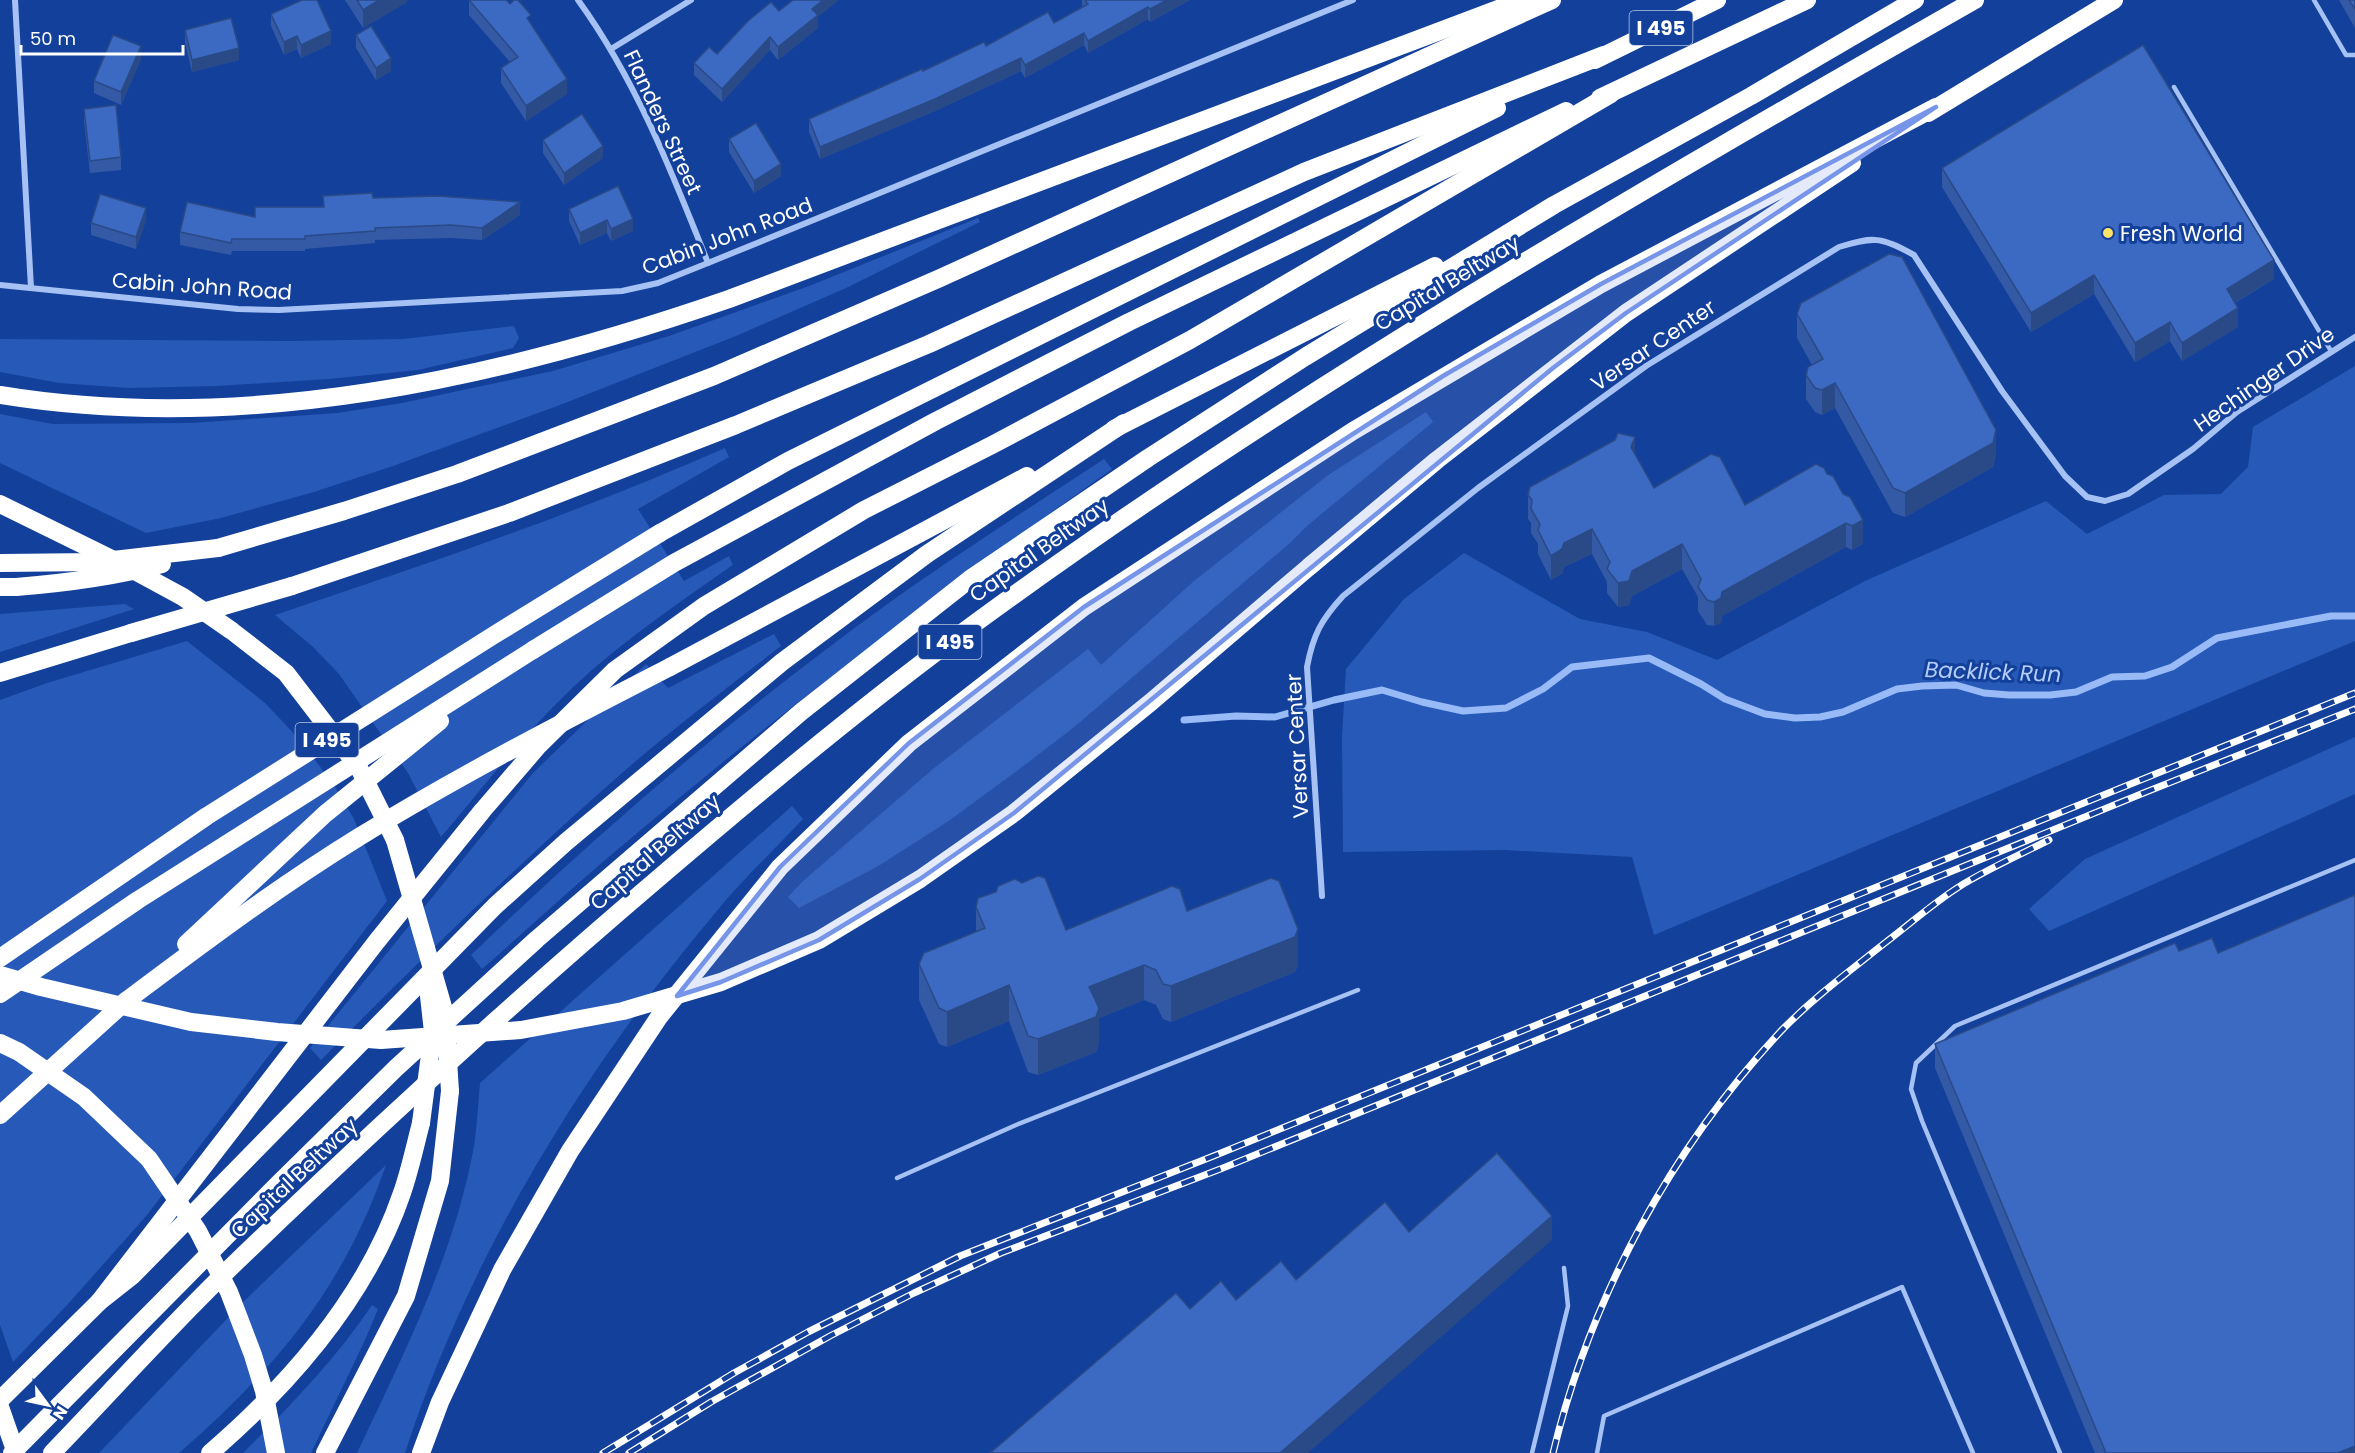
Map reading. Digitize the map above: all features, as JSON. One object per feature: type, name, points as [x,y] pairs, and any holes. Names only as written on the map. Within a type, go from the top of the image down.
[{"type":"highway","points":[[0,395],[81,405],[196,407],[258,404],[350,394],[507,365],[653,325],[739,295],[1522,0]]},
{"type":"highway","points":[[8,587],[72,582],[128,573],[344,511],[457,474],[714,376],[938,279],[1552,0]]},
{"type":"highway","name":"I 495","points":[[0,958],[207,816],[660,533],[788,461],[1717,0]]},
{"type":"highway","points":[[99,1302],[377,941],[483,810],[539,745],[615,670],[704,606],[855,515],[1190,340],[1611,94],[1807,0]]},
{"type":"highway","points":[[126,1001],[262,900],[359,837],[531,739],[670,667],[1124,423],[1554,205],[1751,96],[1915,0]]},
{"type":"highway","name":"Capital Beltway","points":[[52,1453],[226,1272],[505,1012],[747,803],[969,628],[1201,464],[1387,345],[1658,181],[1976,0]]},
{"type":"highway","points":[[0,975],[191,1022],[381,1040],[520,1030],[623,1011],[721,982],[819,940],[929,873],[1014,813],[1133,717],[1437,459],[1626,313],[1936,107],[2114,0]]},
{"type":"highway","points":[[0,673],[292,586],[508,513],[747,421],[929,344],[1304,172],[1604,55]]},
{"type":"highway","points":[[0,994],[138,900],[674,563],[890,445],[1129,322],[1220,280],[1552,116],[1611,94]]},
{"type":"highway","points":[[421,1453],[440,1402],[502,1270],[570,1151],[659,1017],[780,867],[909,743],[1084,607],[1363,425],[1601,284],[1936,107]]},
{"type":"highway","points":[[0,1407],[14,1453],[268,1194],[396,1068],[537,939],[801,712],[970,579],[1148,458],[1305,357],[1554,205]]},
{"type":"highway","points":[[0,1400],[99,1302],[132,1276],[495,906],[566,842],[791,655],[927,554],[1124,423]]},
{"type":"highway","points":[[0,504],[183,597],[232,630],[286,673],[360,768],[395,840],[445,1014],[450,1091],[440,1181],[406,1296],[325,1453]]},
{"type":"highway","points":[[0,563],[96,562],[218,548]]},
{"type":"highway","points":[[0,1115],[126,1001],[325,814],[533,650]]},
{"type":"highway","points":[[210,1453],[254,1414],[294,1371],[359,1282],[385,1234],[401,1195],[421,1122],[433,1032],[421,925]]},
{"type":"highway","points":[[0,1043],[18,1052],[84,1097],[149,1159],[198,1231],[230,1292],[261,1382],[276,1453]]},
{"type":"street","points":[[15,0],[31,288]]},
{"type":"street","name":"Flanders Street","points":[[578,0],[611,49],[664,155],[708,263]]},
{"type":"street","points":[[611,49],[691,0]]},
{"type":"street","name":"Cabin John Road","points":[[0,285],[238,309],[279,310],[622,291],[658,283],[1353,0]]},
{"type":"street","name":"Versar Center","points":[[1322,896],[1307,667],[1312,642],[1325,616],[1343,596],[1478,488],[1646,366],[1839,247],[1867,238],[1893,243],[1914,255],[2002,391],[2064,476],[2087,497],[2105,501],[2128,494],[2193,449]]},
{"type":"street","name":"Hechinger Drive","points":[[2193,449],[2237,412],[2355,337]]},
{"type":"lane","points":[[2314,0],[2346,55],[2355,55]]},
{"type":"lane","points":[[2174,87],[2331,351]]},
{"type":"lane","points":[[2060,1453],[1922,1121],[1911,1089],[1916,1063],[1955,1026],[2355,861]]},
{"type":"lane","points":[[897,1178],[1016,1125],[1358,990]]},
{"type":"lane","points":[[1532,1453],[1568,1306],[1564,1268]]},
{"type":"lane","points":[[1597,1453],[1604,1416],[1902,1287],[1973,1453]]},
{"type":"highlighted area","points":[[1936,107],[1626,313],[1553,368],[1014,813],[920,879],[819,940],[721,982],[677,996],[780,867],[909,743],[1084,607],[1443,376],[1601,284]]},
{"type":"shaded area","points":[[978,218],[980,222],[846,288],[736,336],[560,405],[393,466],[314,492],[221,518],[146,533],[0,463],[0,414],[53,424],[191,423],[337,413],[402,403],[553,371],[669,336],[809,286]]},
{"type":"shaded area","points":[[514,326],[519,338],[513,348],[418,370],[329,379],[216,386],[129,388],[59,383],[0,372],[0,339],[290,341],[403,339]]},
{"type":"shaded area","points":[[2355,366],[2355,641],[1654,935],[1632,857],[1505,850],[1343,852],[1342,735],[1346,669],[1404,599],[1464,553],[1580,619],[1647,632],[1717,660],[1865,581],[2046,501],[2087,534],[2164,495],[2221,494],[2248,467],[2253,427]]},
{"type":"shaded area","points":[[1426,412],[1433,422],[1308,525],[1290,543],[1073,728],[1022,767],[950,820],[880,865],[799,908],[788,897],[803,881],[933,769],[1088,649],[1101,665],[1194,581],[1327,476]]},
{"type":"shaded area","points":[[725,448],[729,457],[638,509],[684,581],[729,556],[733,565],[646,627],[583,678],[531,730],[441,837],[408,773],[339,674],[312,646],[275,615],[558,516]]},
{"type":"shaded area","points":[[1104,459],[1112,469],[930,601],[811,692],[616,851],[482,969],[471,955],[620,818],[724,730],[886,605]]},
{"type":"shaded area","points":[[125,604],[134,609],[0,652],[0,614]]},
{"type":"shaded area","points":[[774,634],[781,646],[660,741],[582,808],[468,914],[321,1060],[310,1048],[533,773],[646,664],[668,688]]},
{"type":"shaded area","points":[[187,641],[265,703],[299,739],[334,785],[354,819],[387,901],[147,1215],[13,1362],[0,1325],[0,700],[47,683]]},
{"type":"shaded area","points":[[2355,737],[2355,794],[2049,931],[2029,909],[2085,859]]},
{"type":"shaded area","points":[[792,806],[803,819],[726,900],[667,973],[620,1035],[535,1168],[496,1237],[462,1308],[431,1380],[405,1453],[357,1453],[426,1303],[454,1226],[474,1146],[480,1083]]},
{"type":"shaded area","points":[[386,1165],[350,1250],[328,1288],[276,1357],[246,1390],[179,1453],[99,1453],[245,1300]]},
{"type":"shaded area","points":[[372,1305],[378,1309],[311,1453],[243,1453],[327,1364]]},
{"type":"building","points":[[302,0],[317,0],[331,31],[301,45],[297,36],[284,42],[271,14]]},
{"type":"building","points":[[357,0],[379,0],[363,10]]},
{"type":"building","points":[[469,0],[506,0],[510,4],[518,0],[531,15],[527,18],[567,79],[526,106],[501,68],[518,57]]},
{"type":"building","points":[[793,0],[823,0],[812,9],[818,15],[778,47],[770,37],[722,89],[694,63],[709,47],[717,54],[748,21],[771,2],[779,11]]},
{"type":"building","points":[[1085,0],[1167,0],[1150,9],[1148,7],[1088,41],[1084,33],[1025,65],[1021,58],[935,99],[820,147],[809,119],[922,69],[923,71],[984,42],[986,46],[1048,12],[1054,23],[1088,4]]},
{"type":"building","points":[[2349,0],[2355,0],[2355,9]]},
{"type":"building","points":[[231,18],[239,48],[192,60],[185,30]]},
{"type":"building","points":[[371,26],[391,58],[376,68],[356,35]]},
{"type":"building","points":[[113,35],[141,46],[121,92],[94,81]]},
{"type":"building","name":"Fresh World","points":[[2143,45],[2274,260],[2227,289],[2238,308],[2182,343],[2170,322],[2135,343],[2094,275],[2031,313],[1942,168]]},
{"type":"building","points":[[116,105],[121,157],[90,161],[84,109]]},
{"type":"building","points":[[582,114],[603,146],[564,173],[543,140]]},
{"type":"building","points":[[756,123],[781,164],[754,181],[729,139]]},
{"type":"building","points":[[618,186],[633,219],[611,229],[607,220],[580,233],[569,209]]},
{"type":"building","points":[[372,193],[373,198],[438,196],[520,202],[482,228],[451,225],[375,228],[375,231],[305,236],[305,239],[232,239],[231,243],[180,232],[187,202],[255,217],[255,207],[324,207],[323,196]]},
{"type":"building","points":[[100,194],[146,208],[136,237],[91,223]]},
{"type":"building","points":[[1889,254],[1902,257],[1996,430],[1993,443],[1905,493],[1893,488],[1835,383],[1822,390],[1815,388],[1806,375],[1808,367],[1823,359],[1797,314],[1801,303]]},
{"type":"building","points":[[1618,433],[1635,437],[1631,447],[1654,488],[1711,454],[1720,457],[1745,505],[1816,464],[1824,468],[1827,474],[1833,476],[1843,494],[1850,497],[1863,520],[1852,526],[1846,523],[1722,592],[1721,598],[1714,602],[1707,600],[1698,587],[1701,579],[1682,544],[1632,571],[1629,581],[1618,583],[1607,569],[1610,562],[1592,529],[1564,543],[1562,549],[1551,556],[1538,530],[1540,524],[1531,509],[1532,500],[1528,495],[1530,487],[1615,440]]},
{"type":"building","points":[[1038,876],[1045,878],[1066,930],[1172,886],[1180,889],[1187,911],[1271,878],[1279,881],[1298,929],[1295,937],[1171,986],[1163,984],[1156,970],[1144,965],[1089,987],[1099,1008],[1096,1017],[1038,1039],[1028,1036],[1009,985],[947,1012],[939,1008],[919,964],[924,953],[985,928],[976,907],[978,898],[996,892],[998,886],[1015,879],[1022,883]]},
{"type":"building","points":[[2355,895],[2355,1446],[2338,1453],[2106,1453],[1935,1044],[2175,943],[2179,951],[2212,938],[2218,953]]},
{"type":"building","points":[[1497,1153],[1552,1216],[1280,1453],[990,1453],[1176,1293],[1190,1309],[1221,1281],[1236,1300],[1281,1261],[1296,1280],[1385,1202],[1409,1232]]},
{"type":"waterway","name":"Backlick Run","points":[[1184,720],[1236,716],[1275,717],[1334,700],[1382,690],[1463,711],[1506,708],[1543,689],[1572,667],[1649,658],[1701,684],[1725,699],[1765,714],[1795,718],[1820,717],[1843,712],[1897,689],[1922,686],[1956,685],[1984,693],[2009,695],[2050,695],[2076,692],[2112,677],[2145,676],[2172,667],[2217,638],[2331,616],[2355,616]]},
{"type":"railway","points":[[603,1453],[734,1373],[808,1332],[960,1256],[1216,1155],[2355,693]]},
{"type":"railway","points":[[629,1453],[711,1402],[830,1336],[914,1293],[1001,1253],[1223,1168],[2355,709]]},
{"type":"railway","points":[[1553,1453],[1569,1395],[1589,1337],[1640,1227],[1704,1125],[1741,1077],[1781,1031],[1805,1008],[1933,905],[1975,877],[2049,840]]},
{"type":"place","name":"Fresh World","points":[[2108,233]]}]
